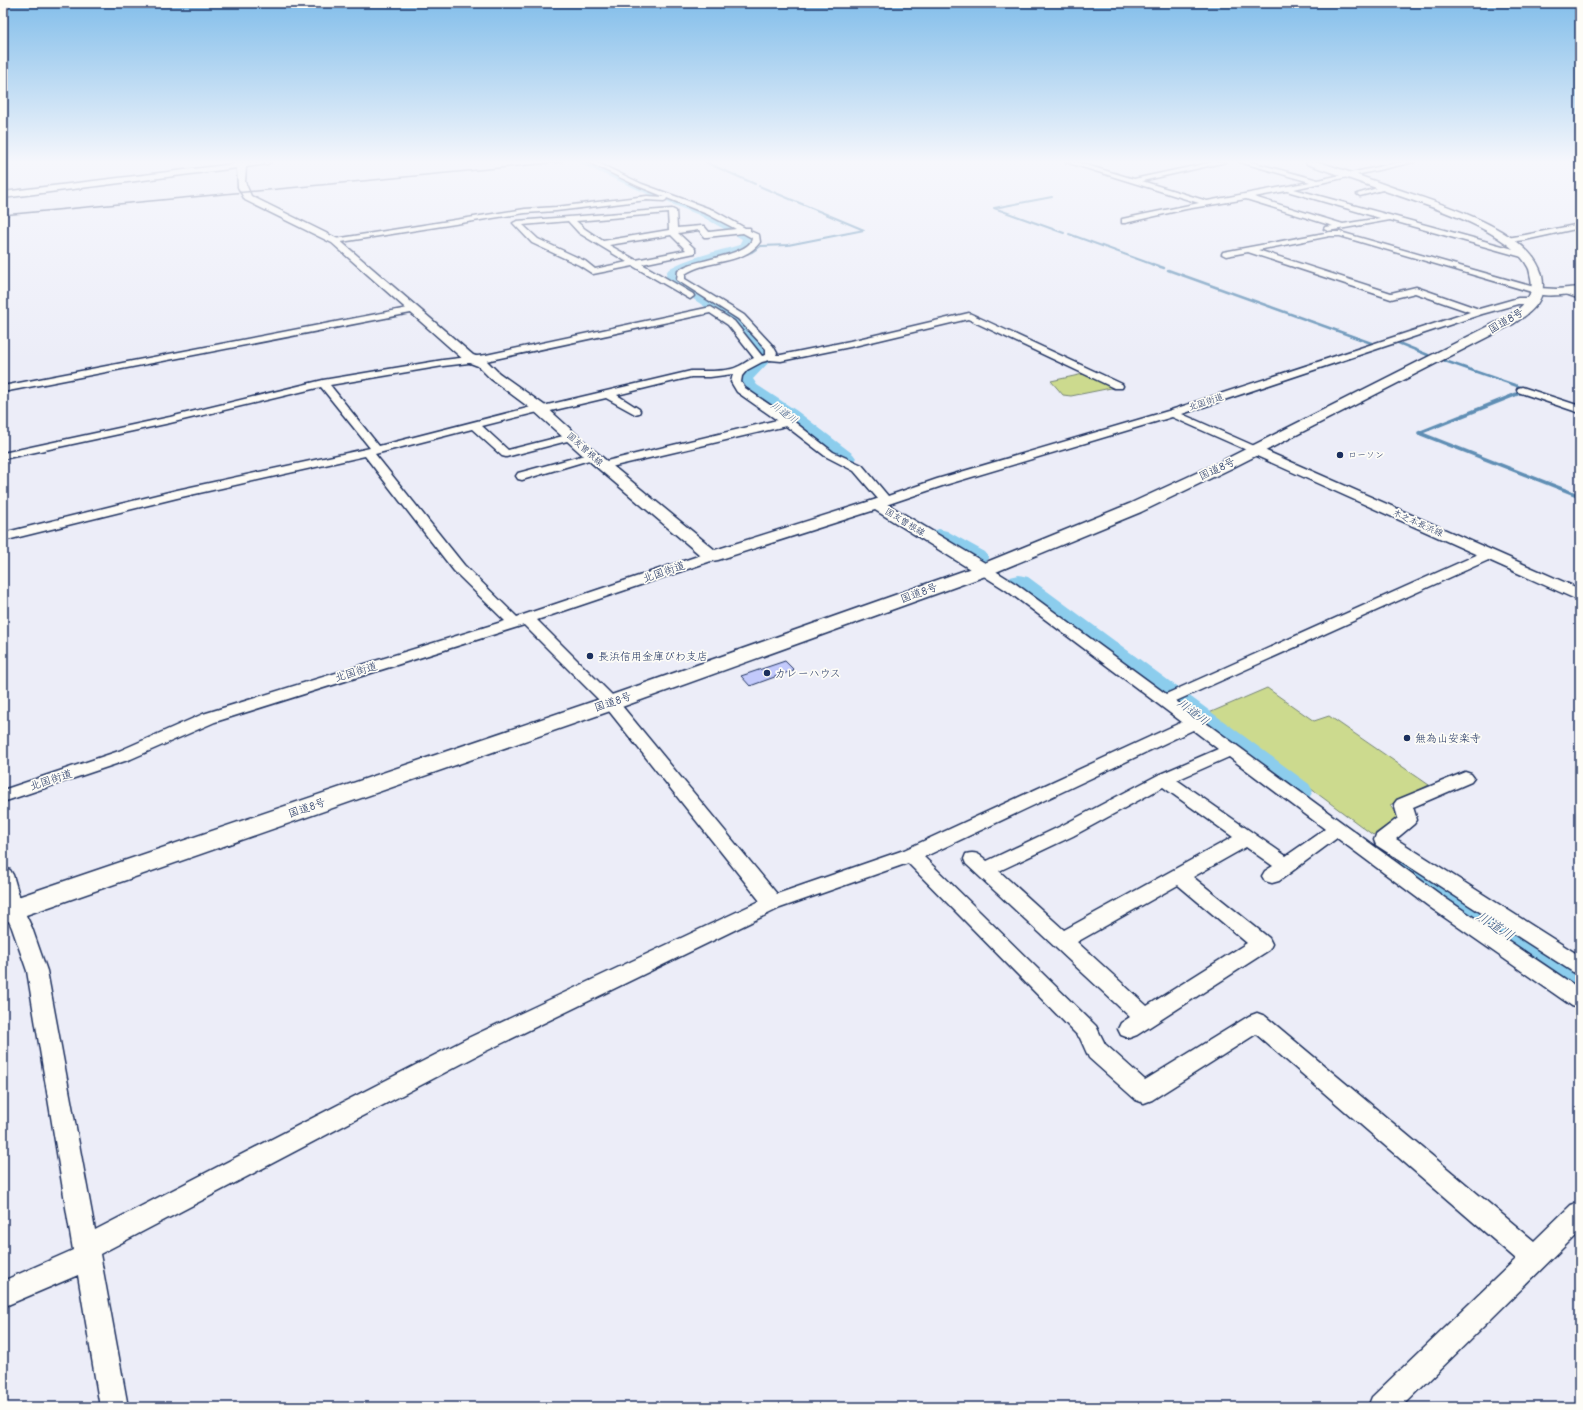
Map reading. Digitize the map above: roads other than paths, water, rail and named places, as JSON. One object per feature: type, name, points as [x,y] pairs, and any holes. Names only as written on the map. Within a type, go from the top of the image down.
[{"type":"highway","points":[[1487,228],[1508,240],[1525,255],[1534,266],[1539,280],[1536,296]]},
{"type":"highway","name":"国道8号","points":[[8,911],[611,702],[984,570],[1135,508],[1256,450],[1509,320],[1525,311],[1536,296]]},
{"type":"main road","name":"国友曽根線","points":[[308,228],[335,241],[469,358],[482,363],[495,376],[540,409],[602,465],[712,556],[882,502],[984,570]]},
{"type":"main road","points":[[1536,296],[1574,291]]},
{"type":"main road","name":"木之本長浜線","points":[[1256,450],[1580,596]]},
{"type":"street","points":[[335,241],[419,228]]},
{"type":"street","points":[[522,228],[534,241],[582,263],[593,272],[692,251],[673,232],[673,228]]},
{"type":"street","points":[[579,228],[635,264],[665,275],[711,310],[731,323],[765,358],[781,358],[850,344],[969,316],[1118,386]]},
{"type":"street","points":[[602,244],[691,228]]},
{"type":"street","points":[[3,537],[169,496],[372,451],[540,409],[691,374],[710,374],[741,370],[772,353],[770,348],[745,320],[685,282],[680,277],[681,273],[690,267],[741,253],[752,247],[756,242],[756,237],[741,234],[707,235],[701,228]]},
{"type":"street","points":[[732,228],[741,234]]},
{"type":"street","points":[[1334,228],[1325,230],[1334,234]]},
{"type":"street","points":[[1425,228],[1525,255]]},
{"type":"street","points":[[1487,245],[1508,240],[1521,239],[1564,228]]},
{"type":"street","points":[[675,267],[730,251],[739,246],[741,234]]},
{"type":"street","points":[[1226,254],[1334,234],[1351,236],[1389,250],[1536,296]]},
{"type":"street","points":[[1248,250],[1391,296],[1416,290],[1479,312]]},
{"type":"street","points":[[1574,291],[1580,296]]},
{"type":"street","name":"北国街道","points":[[882,502],[941,482],[1172,413],[1479,312],[1536,296]]},
{"type":"street","points":[[3,389],[413,310]]},
{"type":"street","points":[[3,456],[170,420],[323,383],[436,364],[475,360],[711,310]]},
{"type":"street","points":[[741,370],[736,379],[737,385],[741,390],[788,422],[829,454],[858,468],[882,502]]},
{"type":"street","points":[[323,383],[427,529],[459,568],[521,621],[611,702],[773,903]]},
{"type":"street","points":[[1522,390],[1580,410]]},
{"type":"street","points":[[608,394],[635,411]]},
{"type":"street","points":[[1172,413],[1256,450]]},
{"type":"street","points":[[602,465],[777,423],[788,422]]},
{"type":"street","points":[[474,425],[506,454],[571,437]]},
{"type":"street","points":[[522,476],[592,456]]},
{"type":"street","points":[[1169,699],[1488,555]]},
{"type":"street","name":"北国街道","points":[[3,796],[125,755],[209,718],[521,621],[712,556]]},
{"type":"street","points":[[984,570],[1011,587],[1169,699],[1193,723],[1438,903],[1580,1000]]},
{"type":"street","points":[[3,1294],[87,1252],[476,1045],[773,903],[911,855],[1193,723]]},
{"type":"street","points":[[1179,876],[1262,944],[1137,1024],[1062,941],[979,864],[1067,831],[1164,779],[1230,750]]},
{"type":"street","points":[[1465,778],[1403,804],[1408,820],[1383,840],[1580,966]]},
{"type":"street","points":[[1164,779],[1247,838],[1278,871],[1337,829]]},
{"type":"street","points":[[1062,941],[1247,838]]},
{"type":"street","points":[[911,855],[1088,1032],[1097,1051],[1144,1093],[1257,1022],[1535,1258]]},
{"type":"street","points":[[1388,866],[1407,855]]},
{"type":"street","points":[[3,875],[8,911],[22,928],[37,971],[114,1407]]},
{"type":"street","points":[[1382,1407],[1580,1214]]},
{"type":"waterway","points":[[733,228],[749,238],[749,242],[744,248],[682,267],[673,273],[673,278],[738,322],[764,354]]},
{"type":"waterway","points":[[739,256],[752,252],[761,246],[788,245],[864,230],[859,228]]},
{"type":"waterway","points":[[1049,228],[1064,233]]},
{"type":"waterway","points":[[1069,234],[1154,265]]},
{"type":"waterway","points":[[1152,264],[1164,268]]},
{"type":"waterway","points":[[1168,270],[1374,344],[1379,342]]},
{"type":"waterway","points":[[1396,342],[1428,355]]},
{"type":"waterway","points":[[1445,361],[1526,389]]},
{"type":"waterway","name":"川道川","points":[[760,362],[746,375],[744,379],[750,389],[790,415],[846,458]]},
{"type":"waterway","points":[[1515,395],[1521,393]]},
{"type":"waterway","points":[[1517,394],[1419,433],[1580,496]]},
{"type":"waterway","name":"川道川","points":[[939,536],[977,557]]},
{"type":"waterway","name":"川道川","points":[[1019,582],[1298,791]]},
{"type":"waterway","name":"川道川","points":[[1410,871],[1580,981]]},
{"type":"place","name":"ローソン","points":[[1340,455]]},
{"type":"place","name":"長浜信用金庫びわ支店","points":[[590,656]]},
{"type":"place","name":"カレーハウス","points":[[767,673]]},
{"type":"place","name":"無為山安楽寺","points":[[1407,738]]}]
